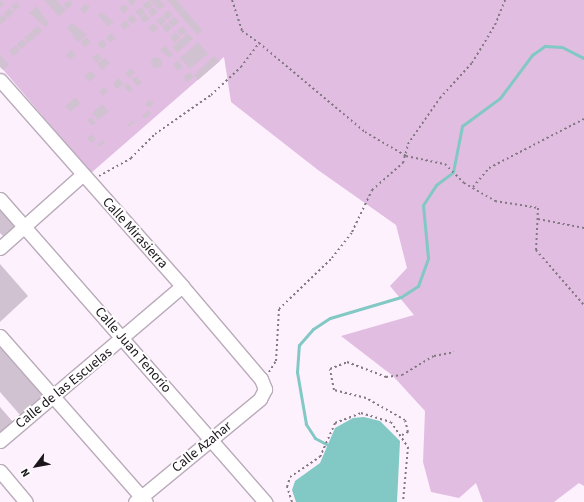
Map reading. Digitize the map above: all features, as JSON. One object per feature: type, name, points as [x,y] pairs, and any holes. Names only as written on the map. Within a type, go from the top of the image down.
[{"type":"street","name":"Calle Mirasierra","points":[[0,80],[182,286],[263,384]]},
{"type":"street","points":[[0,248],[86,178]]},
{"type":"street","name":"Calle Juan Tenorio","points":[[0,199],[125,338],[265,502]]},
{"type":"street","name":"Calle de las Escuelas","points":[[0,441],[52,396],[125,338],[182,286]]},
{"type":"street","points":[[0,336],[141,500]]},
{"type":"street","name":"Calle Azahar","points":[[141,500],[260,399],[263,384]]},
{"type":"street","points":[[0,471],[26,502]]},
{"type":"path","points":[[232,0],[242,31],[259,43],[365,132],[406,156],[445,164],[473,187],[495,201],[538,208],[536,250],[584,305]]},
{"type":"path","points":[[263,384],[276,361],[279,309],[332,258],[362,217],[372,190],[391,175],[406,156],[408,144],[440,98],[472,63],[495,25],[505,0]]},
{"type":"path","points":[[86,178],[131,158],[155,134],[211,95],[241,67],[259,43]]},
{"type":"path","points":[[473,187],[489,168],[584,119]]},
{"type":"path","points":[[538,220],[584,228]]},
{"type":"path","points":[[402,435],[408,432],[405,420],[366,398],[334,390],[330,370],[346,362],[386,377],[402,375],[434,356],[454,352]]},
{"type":"path","points":[[292,502],[287,487],[290,477],[320,457],[334,423],[361,413],[391,422],[402,435],[408,448],[403,502]]},
{"type":"shaded area","points":[[0,0],[584,0],[584,486],[579,483],[554,502],[483,502],[476,483],[459,498],[431,492],[423,462],[425,411],[393,376],[341,336],[414,315],[390,286],[407,268],[396,225],[318,170],[231,102],[224,57],[91,173],[0,66]]},
{"type":"shaded area","points":[[364,417],[380,421],[400,441],[397,502],[296,502],[292,490],[295,481],[320,463],[335,428],[353,418]]},
{"type":"building","points":[[0,0],[5,3],[0,8]]},
{"type":"building","points":[[44,0],[57,0],[66,10],[59,17]]},
{"type":"building","points":[[70,0],[73,4],[67,9],[63,4]]},
{"type":"building","points":[[128,0],[134,0],[136,2],[130,7]]},
{"type":"building","points":[[148,0],[153,6],[147,10],[142,5]]},
{"type":"building","points":[[150,0],[160,0],[154,5]]},
{"type":"building","points":[[160,0],[165,6],[159,10],[155,5]]},
{"type":"building","points":[[167,0],[177,0],[202,30],[197,35]]},
{"type":"building","points":[[16,2],[20,6],[15,11],[11,6]]},
{"type":"building","points":[[86,3],[90,8],[84,14],[80,9]]},
{"type":"building","points":[[125,4],[129,9],[123,14],[119,8]]},
{"type":"building","points":[[37,6],[49,24],[45,27],[29,13]]},
{"type":"building","points":[[141,7],[145,12],[140,17],[135,12]]},
{"type":"building","points":[[153,7],[158,12],[152,17],[148,11]]},
{"type":"building","points":[[9,8],[14,13],[8,18],[4,13]]},
{"type":"building","points":[[168,10],[173,15],[167,20],[163,15]]},
{"type":"building","points":[[102,12],[114,22],[108,27],[98,15]]},
{"type":"building","points":[[145,13],[150,19],[144,23],[140,18]]},
{"type":"building","points":[[3,14],[7,19],[0,25],[0,17]]},
{"type":"building","points":[[132,14],[137,20],[132,24],[127,19]]},
{"type":"building","points":[[162,16],[166,21],[161,26],[156,21]]},
{"type":"building","points":[[174,17],[179,22],[173,27],[168,22]]},
{"type":"building","points":[[125,20],[130,25],[124,30],[120,25]]},
{"type":"building","points":[[72,23],[87,35],[78,42],[67,28]]},
{"type":"building","points":[[154,23],[158,28],[153,33],[148,28]]},
{"type":"building","points":[[167,23],[172,28],[166,33],[162,27]]},
{"type":"building","points":[[38,26],[42,31],[36,37],[31,31]]},
{"type":"building","points":[[183,26],[187,32],[181,36],[177,31]]},
{"type":"building","points":[[31,32],[35,37],[28,43],[24,38]]},
{"type":"building","points":[[176,32],[180,38],[175,43],[170,37]]},
{"type":"building","points":[[111,33],[116,38],[110,43],[106,37]]},
{"type":"building","points":[[188,33],[193,39],[177,53],[172,47]]},
{"type":"building","points":[[87,37],[91,42],[85,47],[80,42]]},
{"type":"building","points":[[23,39],[27,44],[21,49],[17,44]]},
{"type":"building","points":[[103,39],[107,45],[102,49],[97,44]]},
{"type":"building","points":[[198,42],[208,54],[190,69],[180,58]]},
{"type":"building","points":[[16,45],[20,51],[13,56],[9,51]]},
{"type":"building","points":[[165,45],[173,55],[169,58],[160,50]]},
{"type":"building","points":[[71,50],[76,55],[70,60],[66,55]]},
{"type":"building","points":[[98,53],[102,59],[97,63],[92,58]]},
{"type":"building","points":[[0,54],[9,65],[3,70],[0,67]]},
{"type":"building","points":[[214,56],[220,61],[198,80],[194,75]]},
{"type":"building","points":[[154,57],[158,57],[160,58],[160,66],[154,67],[151,64],[151,60]]},
{"type":"building","points":[[105,58],[110,63],[102,70],[97,64]]},
{"type":"building","points":[[178,60],[183,67],[178,71],[173,65]]},
{"type":"building","points":[[131,68],[135,73],[129,78],[125,73]]},
{"type":"building","points":[[91,71],[96,76],[89,82],[84,76]]},
{"type":"building","points":[[189,72],[194,77],[187,82],[183,77]]},
{"type":"building","points":[[137,76],[142,83],[137,86],[132,79]]},
{"type":"building","points":[[119,78],[124,84],[117,89],[113,84]]},
{"type":"building","points":[[128,83],[133,89],[129,93],[123,86]]},
{"type":"building","points":[[104,87],[108,92],[103,96],[99,91]]},
{"type":"building","points":[[76,97],[80,104],[70,112],[65,106]]},
{"type":"building","points":[[150,99],[154,104],[149,108],[145,104]]},
{"type":"building","points":[[102,104],[109,112],[98,120],[92,113]]},
{"type":"building","points":[[148,110],[151,114],[144,119],[142,116]]},
{"type":"building","points":[[91,117],[96,123],[92,126],[87,120]]},
{"type":"building","points":[[133,120],[135,122],[129,127],[127,125]]},
{"type":"building","points":[[91,134],[96,139],[92,143],[87,138]]},
{"type":"building","points":[[103,140],[105,142],[99,147],[97,145]]},
{"type":"building","points":[[0,209],[15,226],[3,236],[0,233]]},
{"type":"building","points":[[0,264],[28,296],[0,322]]},
{"type":"building","points":[[0,339],[47,393],[21,416],[0,392]]},
{"type":"building","points":[[0,407],[14,423],[0,435]]},
{"type":"waterway","points":[[328,445],[315,438],[306,424],[297,372],[299,345],[313,329],[330,318],[401,297],[418,286],[428,258],[423,205],[436,185],[453,172],[462,126],[500,98],[532,55],[545,46],[562,47],[584,58]]}]
